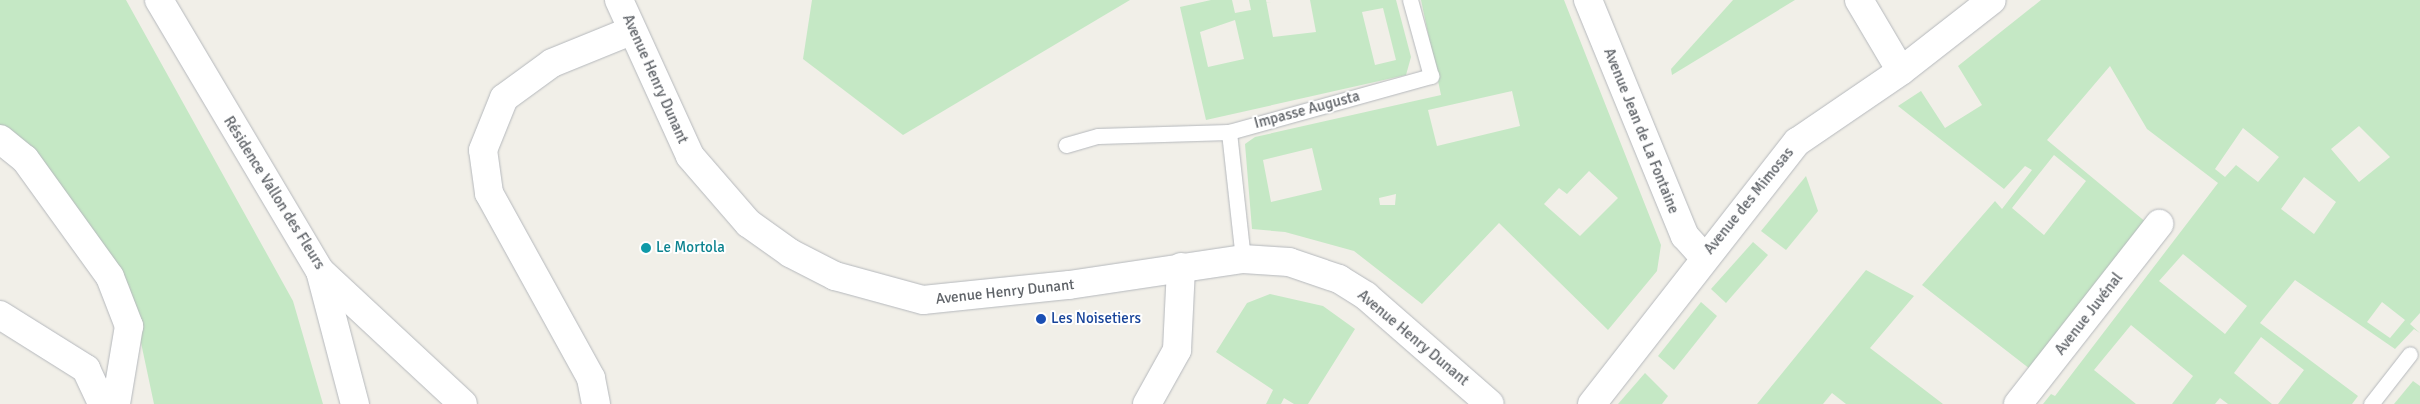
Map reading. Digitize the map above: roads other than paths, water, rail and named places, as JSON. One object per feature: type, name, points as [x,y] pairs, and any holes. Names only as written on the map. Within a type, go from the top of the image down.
[{"type":"street","name":"Résidence Vallon des Fleurs","points":[[159,0],[320,271],[463,404]]},
{"type":"street","name":"Avenue Henry Dunant","points":[[619,0],[631,31],[690,156],[720,193],[755,228],[790,253],[835,276],[924,300],[1037,290],[1243,258],[1289,262],[1339,278],[1366,296],[1490,404]]},
{"type":"street","name":"Avenue Jean de La Fontaine","points":[[1588,0],[1684,236],[1704,256]]},
{"type":"street","points":[[1860,0],[1901,71]]},
{"type":"street","name":"Avenue des Mimosas","points":[[1592,404],[1704,256],[1797,142],[1901,71],[1992,0]]},
{"type":"street","points":[[596,404],[591,378],[489,193],[483,150],[504,98],[552,63],[631,31]]},
{"type":"street","points":[[0,139],[25,160],[110,278],[128,326],[116,404]]},
{"type":"street","name":"Avenue Juvénal","points":[[2018,404],[2159,224]]},
{"type":"street","points":[[1147,404],[1177,350],[1181,267]]},
{"type":"street","points":[[320,271],[354,404]]},
{"type":"street","points":[[0,314],[86,369],[102,404]]},
{"type":"lane","name":"Impasse Augusta","points":[[1229,132],[1431,76],[1410,0]]},
{"type":"lane","points":[[1066,145],[1098,136],[1229,132],[1243,258]]},
{"type":"lane","points":[[2371,404],[2410,354]]},
{"type":"place","name":"Le Mortola","points":[[646,248]]},
{"type":"place","name":"Les Noisetiers","points":[[1041,319]]}]
